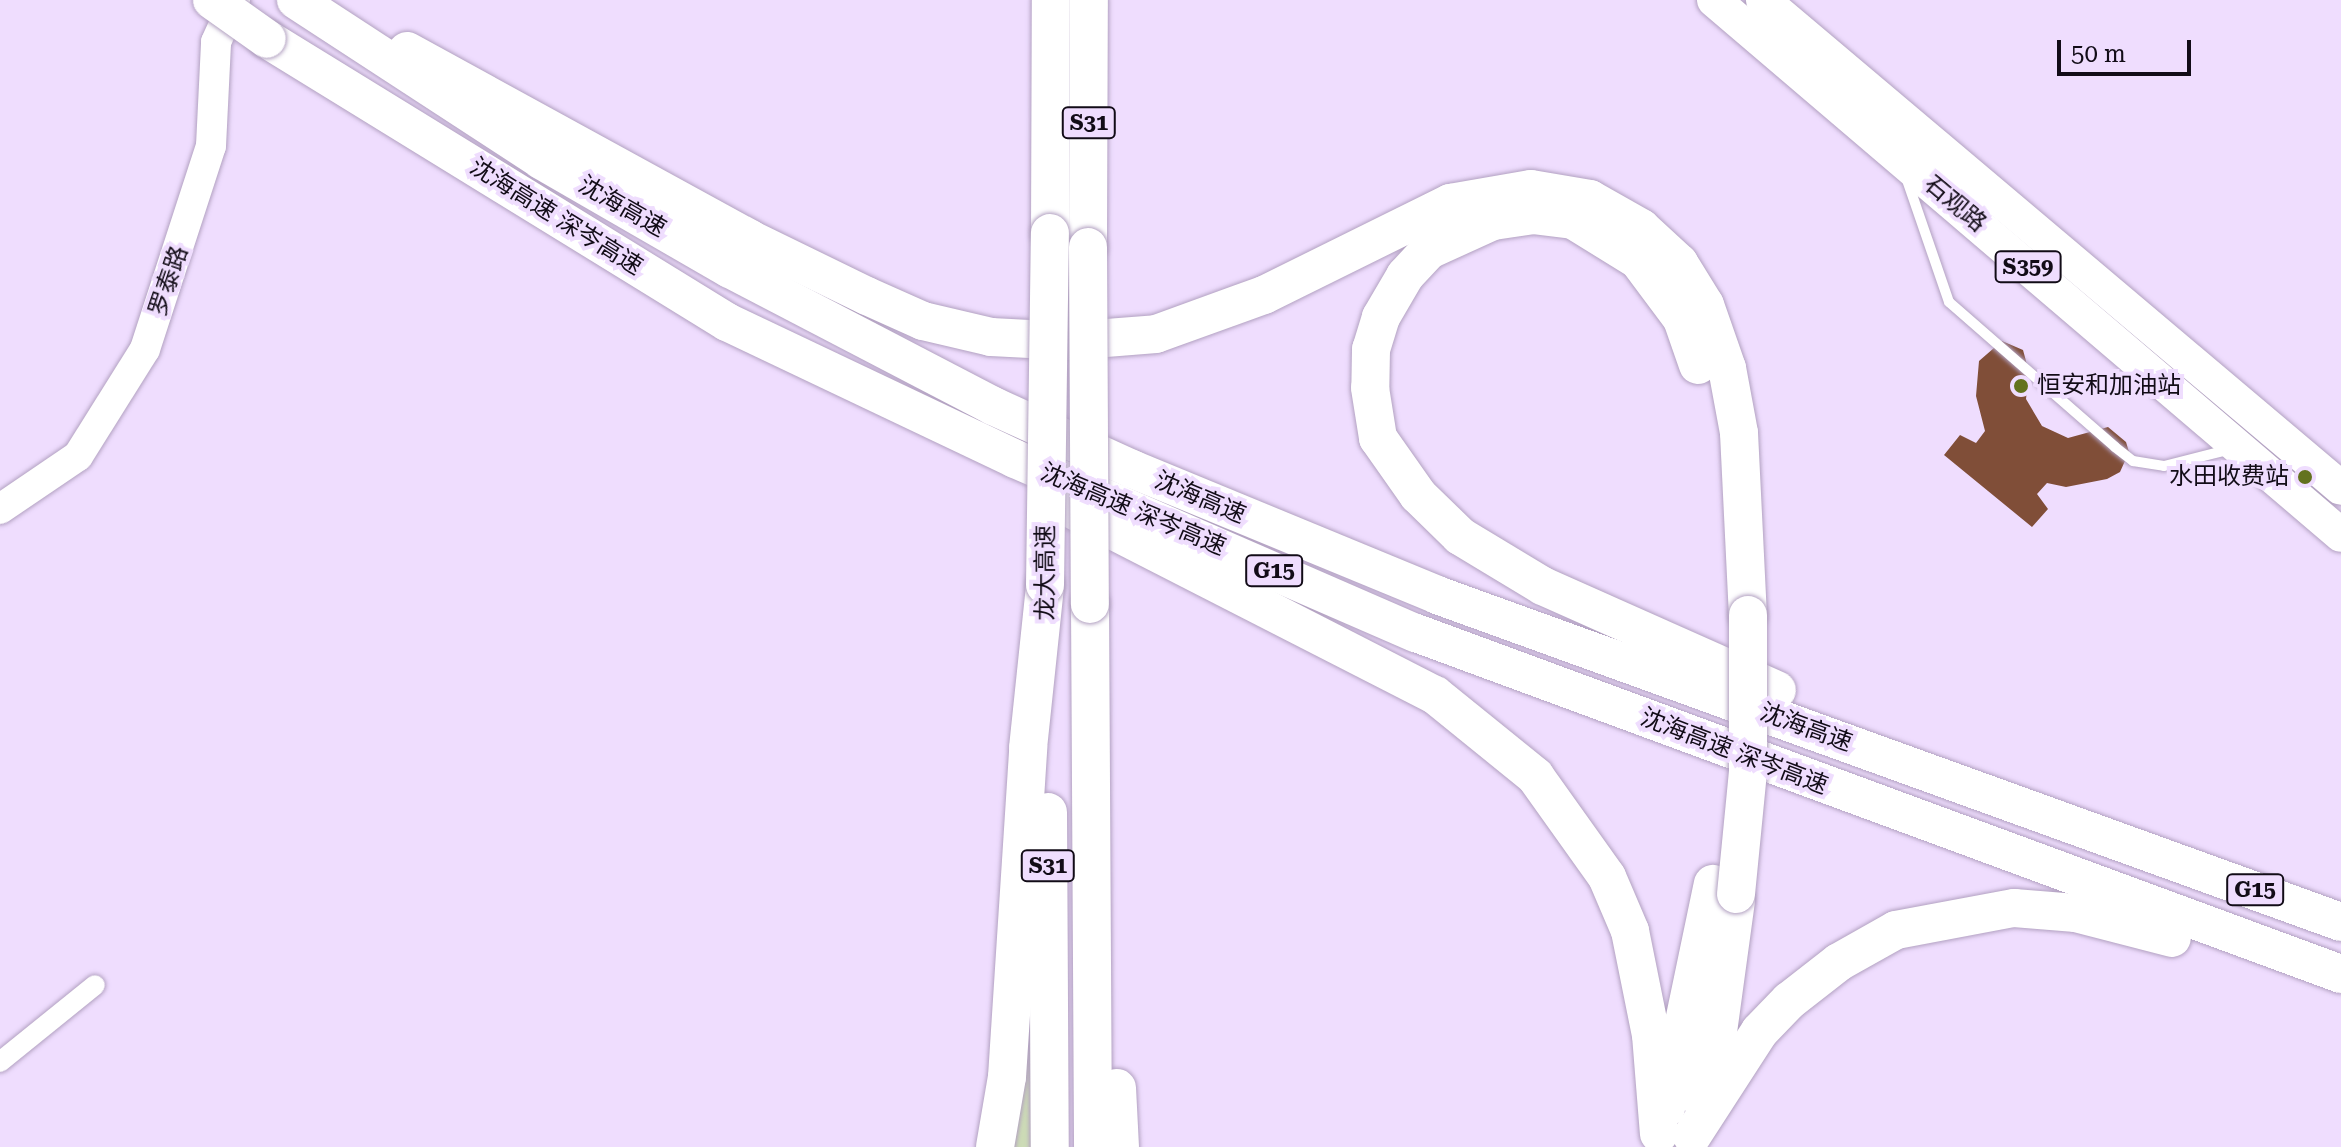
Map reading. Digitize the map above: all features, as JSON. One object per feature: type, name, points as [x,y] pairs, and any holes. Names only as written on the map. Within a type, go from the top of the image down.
[{"type":"highway","name":"沈海高速 深岑高速","points":[[212,0],[267,39],[727,322],[1015,459],[1416,633],[1998,852],[2341,974]]},
{"type":"highway","points":[[297,0],[448,70],[750,239],[867,296],[923,321],[991,337],[1068,341],[1156,334],[1264,295],[1450,203],[1531,189],[1590,199],[1641,228],[1679,263],[1705,305],[1727,368],[1739,433],[1734,610],[1722,771],[1725,889],[1699,971],[1674,1141]]},
{"type":"highway","name":"沈海高速","points":[[297,0],[425,87],[641,218],[856,337],[1007,412],[1437,595],[2169,858]]},
{"type":"highway","name":"龙大高速","points":[[1050,1147],[1045,585],[1051,0]]},
{"type":"highway","name":"龙大高速","points":[[1089,0],[1093,1147]]},
{"type":"highway","points":[[1734,610],[1707,395],[1682,319],[1664,289],[1609,237],[1573,220],[1534,215],[1493,221],[1429,250],[1405,276],[1381,317],[1371,349],[1370,388],[1378,438],[1418,495],[1460,536],[1543,586],[1635,630],[2169,858]]},
{"type":"highway","points":[[727,322],[810,379],[1365,656],[1435,695],[1490,734],[1535,776],[1573,824],[1624,917],[1643,982],[1674,1141]]},
{"type":"highway","points":[[995,1147],[1007,1077],[1028,748],[1045,585]]},
{"type":"highway","points":[[1092,730],[1110,936],[1120,1147]]},
{"type":"highway","name":"G15","points":[[2169,858],[2341,922]]},
{"type":"highway","points":[[1674,1141],[1760,1031],[1789,1001],[1839,962],[1896,930],[2014,908],[2076,913],[2341,991]]},
{"type":"main road","name":"石观路","points":[[1714,0],[1899,156],[2341,488]]},
{"type":"main road","name":"石观路","points":[[1763,0],[2102,308],[2238,447],[2341,535]]},
{"type":"street","name":"罗泰路","points":[[0,509],[78,456],[145,349],[211,146],[216,42],[235,0]]},
{"type":"street","points":[[0,1062],[95,985]]},
{"type":"lane","points":[[1899,156],[1941,282],[1963,317],[2133,461],[2164,466],[2238,447]]},
{"type":"green space","points":[[1035,981],[1032,1147],[1007,1147],[1018,1062]]},
{"type":"building","points":[[2002,341],[2023,350],[2029,372],[2026,399],[2042,426],[2068,438],[2108,427],[2126,442],[2129,452],[2120,472],[2107,479],[2066,487],[2047,483],[2037,494],[2048,509],[2032,527],[1944,455],[1960,435],[1976,443],[1985,431],[1976,396],[1979,361]]},
{"type":"place","name":"恒安和加油站","points":[[2021,386]]},
{"type":"place","name":"水田收费站","points":[[2305,477]]}]
